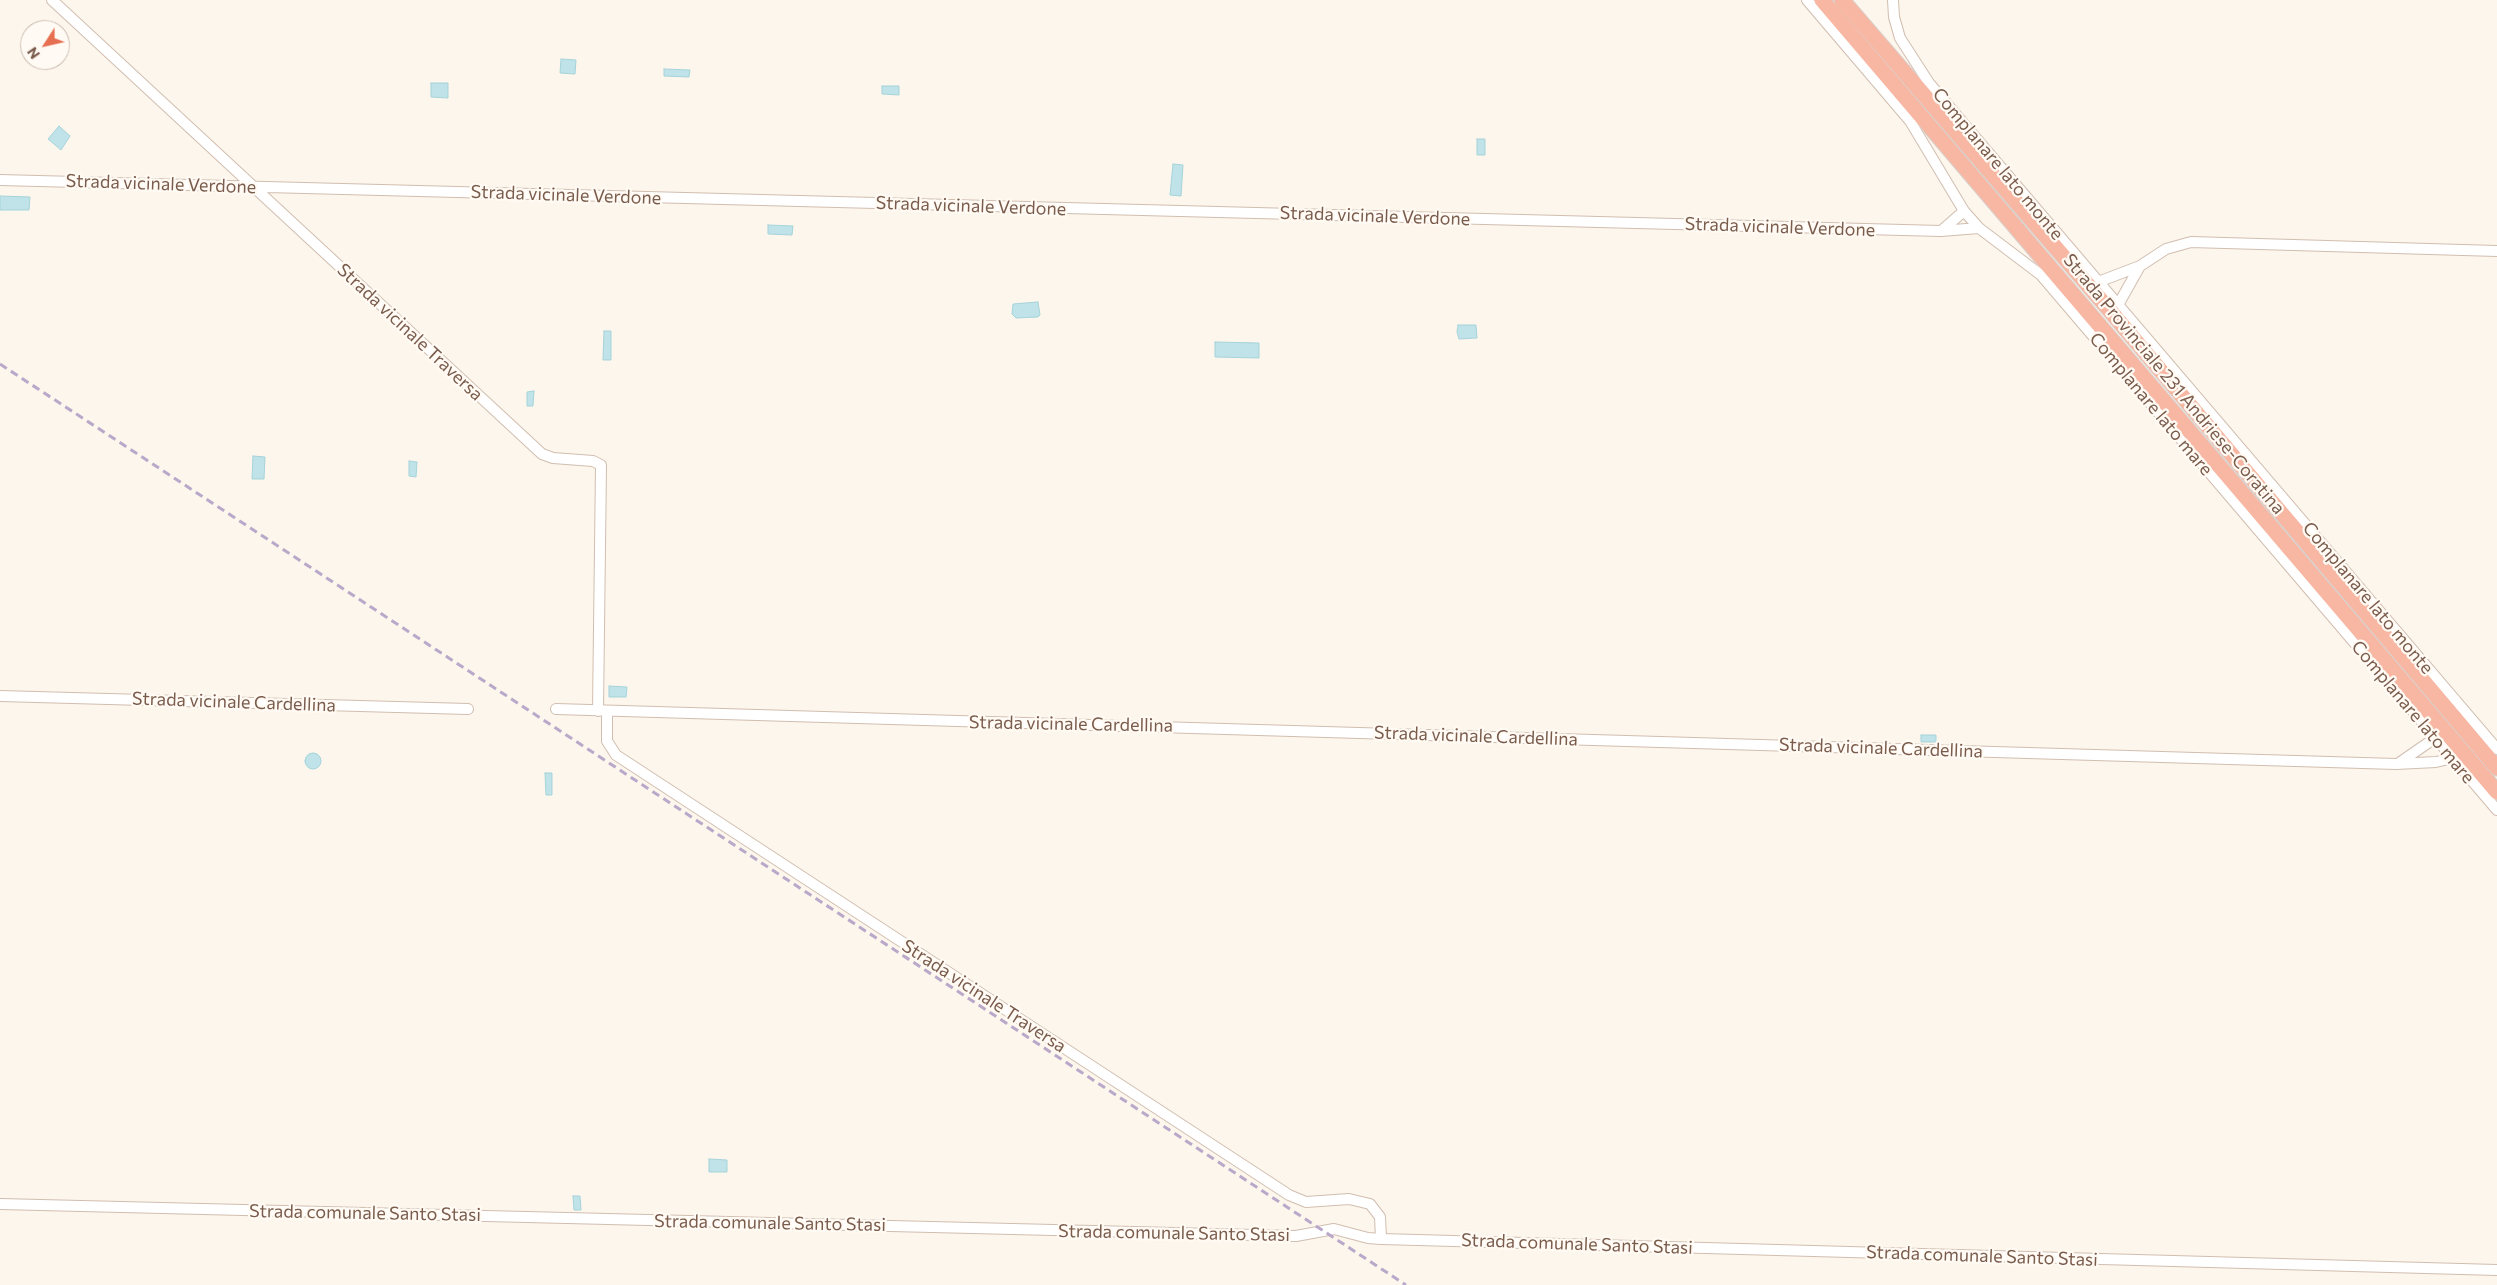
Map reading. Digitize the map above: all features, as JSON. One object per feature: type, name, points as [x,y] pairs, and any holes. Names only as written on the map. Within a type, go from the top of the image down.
[{"type":"highway","name":"Strada Provinciale 231 Andriese-Coratina","points":[[1822,0],[2497,792]]},
{"type":"highway","name":"Strada Provinciale 231 Andriese-Coratina","points":[[1842,0],[2107,307],[2497,768]]},
{"type":"highway","points":[[1850,0],[1884,48]]},
{"type":"street","name":"Strada vicinale Traversa","points":[[52,0],[542,454],[553,458],[593,461],[601,466],[603,712],[607,741],[616,755],[1289,1196],[1306,1202],[1349,1199],[1370,1204],[1380,1217],[1381,1239]]},
{"type":"street","name":"Complanare lato mare","points":[[1808,0],[1910,121],[1924,141],[1964,211],[1979,228],[2041,275],[2497,810]]},
{"type":"street","name":"Complanare lato monte","points":[[1893,0],[1894,17],[1900,38],[1928,82],[2497,749]]},
{"type":"street","name":"Strada vicinale Verdone","points":[[0,180],[1941,231],[1979,228]]},
{"type":"street","points":[[1941,231],[1964,211]]},
{"type":"street","points":[[2098,282],[2140,266],[2166,249],[2191,242],[2497,251]]},
{"type":"street","points":[[2118,305],[2140,266]]},
{"type":"street","name":"Strada vicinale Cardellina","points":[[0,696],[468,708]]},
{"type":"street","name":"Strada vicinale Cardellina","points":[[556,709],[603,712],[1181,727],[2396,764],[2436,762],[2453,758]]},
{"type":"street","points":[[2396,764],[2435,738]]},
{"type":"street","name":"Strada comunale Santo Stasi","points":[[0,1204],[1296,1236],[1334,1229],[1361,1237],[1381,1239],[2497,1270]]},
{"type":"water","points":[[561,59],[576,60],[575,74],[560,73]]},
{"type":"water","points":[[664,69],[690,70],[689,77],[664,76]]},
{"type":"water","points":[[431,83],[448,83],[448,98],[431,97]]},
{"type":"water","points":[[882,86],[899,86],[899,95],[882,94]]},
{"type":"water","points":[[59,126],[70,136],[61,150],[48,139]]},
{"type":"water","points":[[1477,139],[1485,139],[1485,155],[1477,155]]},
{"type":"water","points":[[1173,164],[1183,165],[1181,196],[1170,195]]},
{"type":"water","points":[[0,196],[30,197],[29,210],[0,210]]},
{"type":"water","points":[[768,225],[793,226],[792,235],[768,234]]},
{"type":"water","points":[[1038,302],[1040,315],[1038,317],[1016,318],[1012,314],[1013,304]]},
{"type":"water","points":[[1458,325],[1476,325],[1477,338],[1459,339]]},
{"type":"water","points":[[604,331],[611,331],[611,360],[603,360]]},
{"type":"water","points":[[1215,342],[1259,343],[1259,358],[1215,357]]},
{"type":"water","points":[[534,391],[533,406],[527,406],[527,392]]},
{"type":"water","points":[[253,456],[265,457],[264,479],[252,479]]},
{"type":"water","points":[[409,461],[417,462],[416,477],[409,476]]},
{"type":"water","points":[[609,686],[627,687],[626,697],[609,697]]},
{"type":"water","points":[[1921,735],[1936,735],[1936,742],[1921,742]]},
{"type":"water","points":[[313,753],[319,755],[321,761],[319,767],[313,769],[307,767],[305,761],[307,755]]},
{"type":"water","points":[[545,773],[552,773],[552,795],[546,795]]},
{"type":"water","points":[[709,1159],[727,1160],[727,1172],[709,1172]]},
{"type":"water","points":[[573,1196],[580,1196],[581,1210],[574,1210]]},
{"type":"railway","points":[[0,364],[1406,1285]]}]
